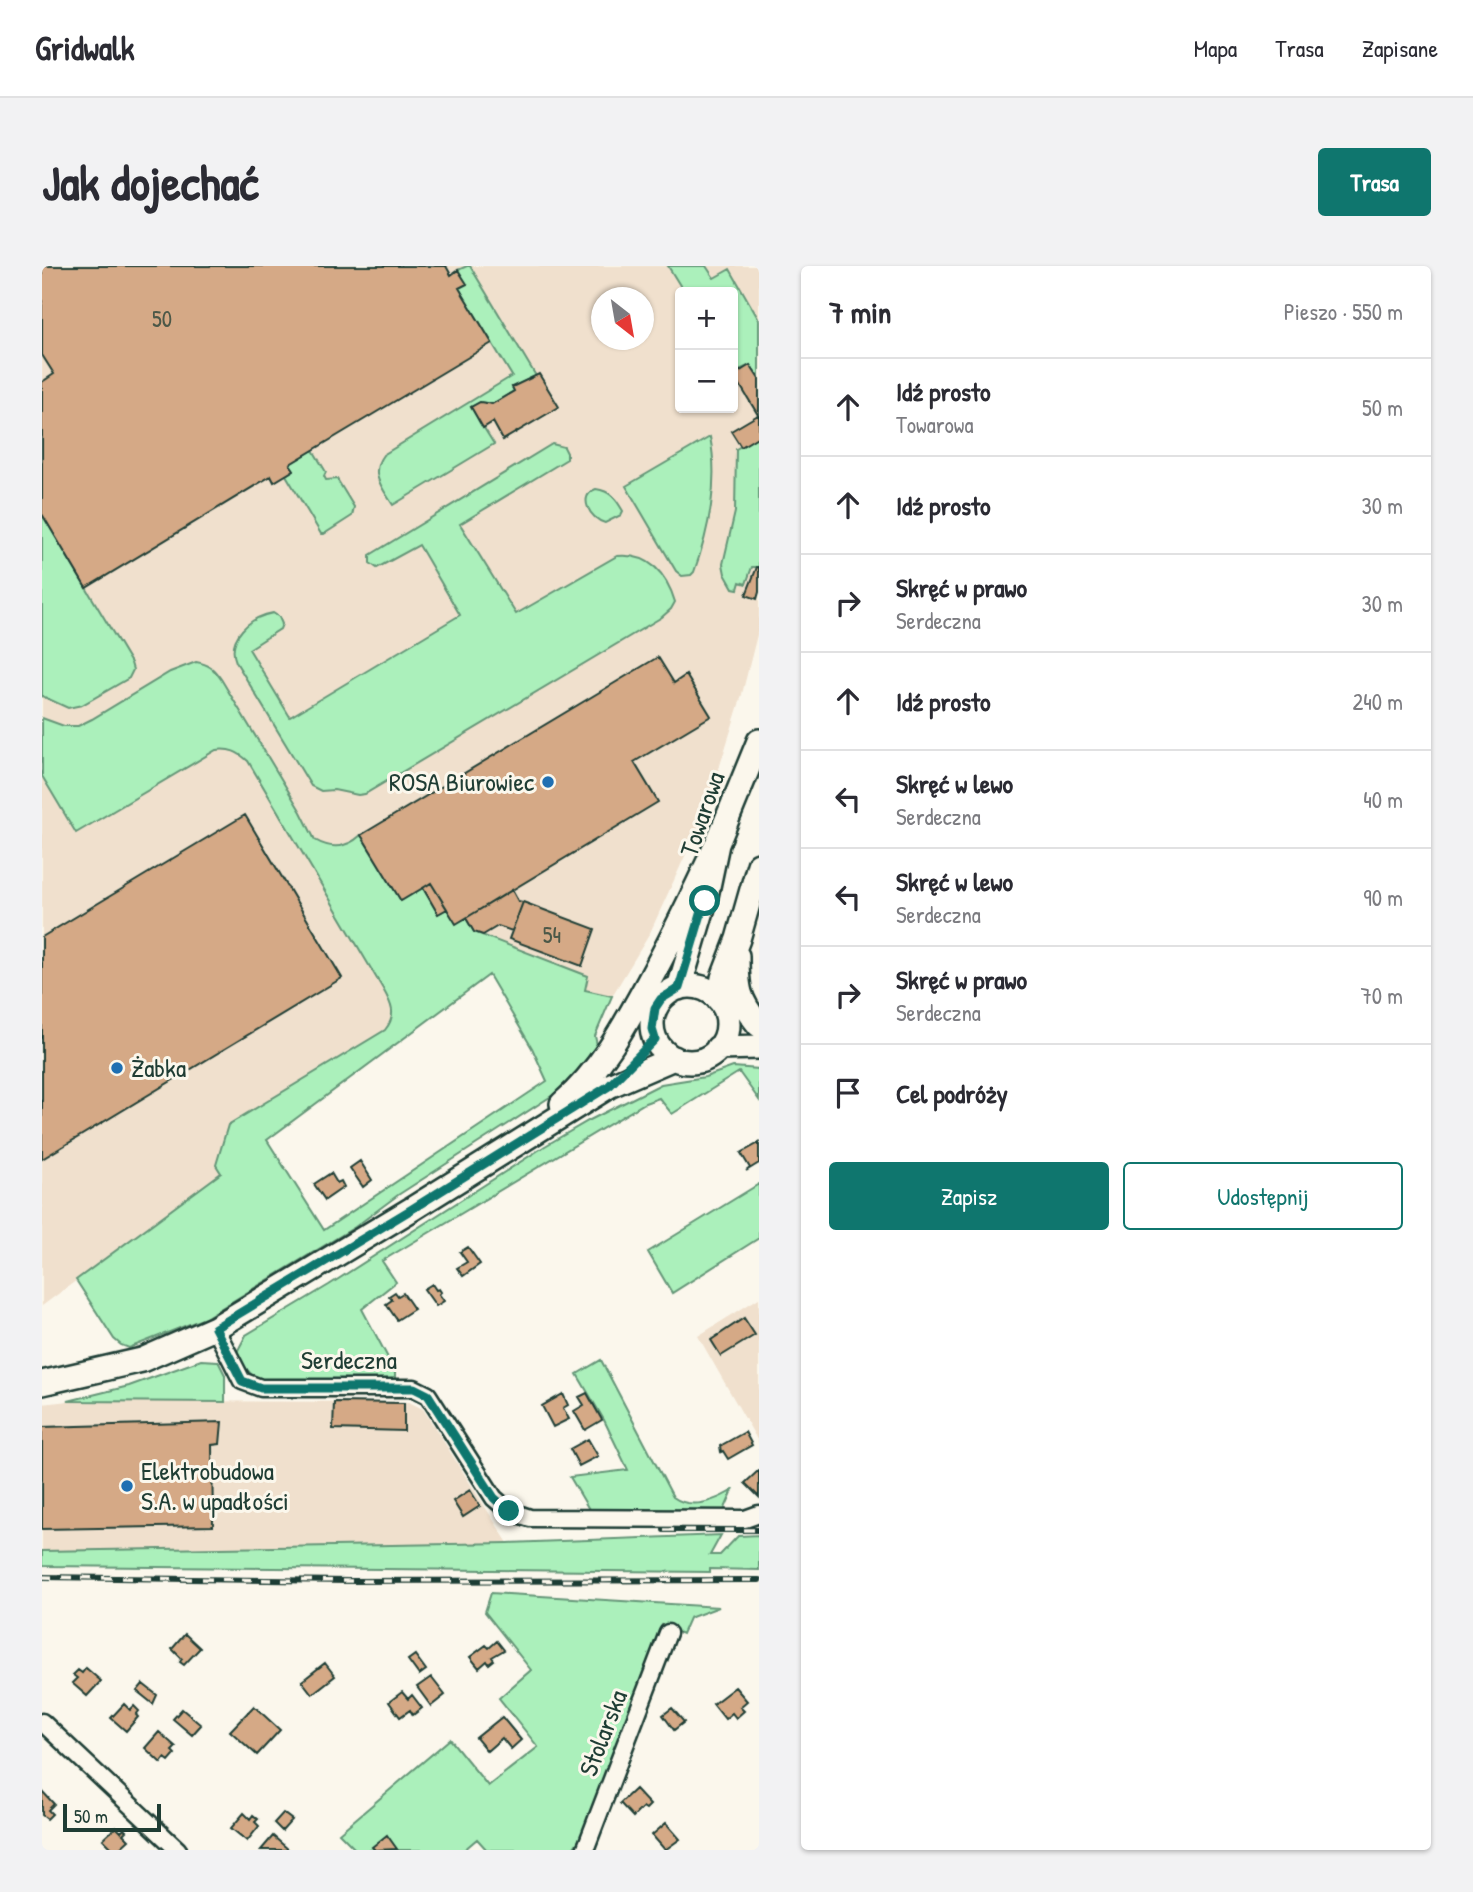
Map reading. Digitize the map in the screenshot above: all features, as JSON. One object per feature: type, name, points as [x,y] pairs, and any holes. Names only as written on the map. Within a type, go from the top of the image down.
[{"type":"street","name":"Towarowa","points":[[679,988],[705,901],[717,844],[759,741]]},
{"type":"street","points":[[519,1142],[573,1094],[615,1044],[664,954],[717,844]]},
{"type":"street","points":[[719,1000],[723,978],[759,865]]},
{"type":"street","points":[[737,939],[738,992],[746,1010],[759,1025]]},
{"type":"street","points":[[696,986],[712,993],[719,1000],[727,1024],[723,1041],[718,1048],[703,1059],[693,1061],[674,1058],[660,1047],[652,1029],[655,1008],[661,999],[679,988],[696,986]]},
{"type":"street","points":[[727,1024],[759,1044]]},
{"type":"street","points":[[609,1086],[655,1039]]},
{"type":"street","points":[[718,1048],[759,1044]]},
{"type":"street","points":[[42,1383],[142,1360],[215,1328],[609,1086],[674,1058]]},
{"type":"street","name":"Serdeczna","points":[[215,1328],[242,1381],[261,1388],[414,1388],[428,1395],[494,1498],[509,1511],[530,1518],[746,1519],[759,1514]]},
{"type":"street","name":"Stolarska","points":[[584,1850],[668,1633]]},
{"type":"street","points":[[42,1722],[178,1850]]},
{"type":"shaded area","points":[[42,266],[759,266],[759,627],[741,698],[706,810],[649,935],[612,996],[488,975],[42,1306]]},
{"type":"shaded area","points":[[759,1298],[759,1443],[698,1336]]},
{"type":"shaded area","points":[[68,1401],[409,1402],[423,1409],[508,1543],[42,1551],[42,1404]]},
{"type":"green space","points":[[470,266],[536,376],[512,387],[514,391],[492,404],[480,402],[471,407],[494,444],[393,505],[377,474],[383,455],[512,376],[459,288],[466,284],[458,270]]},
{"type":"green space","points":[[668,266],[706,266],[714,278],[730,269],[759,320],[759,379],[750,365],[738,371],[738,287],[681,287]]},
{"type":"green space","points":[[759,436],[759,567],[752,567],[746,584],[740,582],[738,589],[733,588],[723,564],[735,512],[736,449]]},
{"type":"green space","points":[[710,437],[713,488],[708,523],[694,572],[682,576],[676,571],[626,486]]},
{"type":"green space","points":[[552,444],[564,447],[567,459],[460,524],[516,614],[617,556],[638,558],[655,567],[671,591],[675,602],[671,609],[662,617],[365,794],[321,791],[311,786],[236,662],[234,645],[237,637],[249,624],[264,615],[273,613],[279,617],[282,624],[280,629],[249,649],[290,717],[460,615],[419,545],[377,568],[370,563],[370,555]]},
{"type":"green space","points":[[313,450],[326,472],[326,480],[337,479],[354,507],[352,516],[324,534],[321,534],[286,475],[294,470],[290,464]]},
{"type":"green space","points":[[596,489],[612,496],[623,511],[621,515],[605,523],[595,517],[588,507],[587,497]]},
{"type":"green space","points":[[42,514],[133,670],[129,678],[82,705],[68,708],[42,696]]},
{"type":"green space","points":[[196,662],[216,672],[301,812],[315,840],[339,846],[350,843],[361,835],[401,901],[423,888],[438,914],[447,909],[456,923],[466,918],[474,932],[588,976],[585,990],[612,996],[595,1036],[597,1045],[570,1081],[553,1095],[398,1195],[355,1227],[205,1318],[129,1348],[114,1339],[76,1280],[221,1173],[216,1165],[228,1125],[385,1030],[392,1015],[391,1005],[383,989],[248,761],[237,753],[216,750],[76,833],[42,776],[42,718],[64,726],[78,726],[170,672]],"holes":[[[489,975],[532,1048],[547,1081],[324,1230],[267,1140]]]},
{"type":"green space","points":[[733,1067],[759,1069],[759,1100],[739,1072],[672,1114],[659,1098],[645,1103],[382,1261],[396,1282],[362,1309],[395,1371],[395,1383],[271,1383],[252,1375],[240,1362],[237,1352],[246,1335],[545,1146],[661,1084],[705,1077]]},
{"type":"green space","points":[[759,1184],[759,1238],[672,1293],[648,1252]]},
{"type":"green space","points":[[201,1360],[218,1361],[225,1375],[225,1402],[68,1401],[129,1386]]},
{"type":"green space","points":[[601,1360],[673,1497],[687,1503],[695,1503],[719,1498],[733,1490],[723,1513],[590,1511],[570,1477],[628,1470],[604,1420],[577,1374]]},
{"type":"green space","points":[[721,1535],[710,1555],[720,1555],[738,1536],[759,1535],[759,1570],[710,1569],[710,1572],[42,1566],[42,1551],[508,1543]]},
{"type":"green space","points":[[491,1593],[719,1607],[689,1618],[682,1634],[662,1625],[581,1837],[572,1850],[487,1850],[477,1839],[464,1850],[356,1850],[339,1833],[450,1739],[488,1786],[538,1747],[499,1698],[531,1670],[485,1612]]},
{"type":"building","points":[[42,266],[446,266],[451,275],[458,270],[467,284],[459,288],[492,343],[290,464],[294,470],[274,482],[271,476],[86,588],[42,514],[42,382],[54,374],[42,355]]},
{"type":"building","points":[[750,365],[759,379],[759,436],[741,447],[731,431],[758,415],[738,382],[738,372]]},
{"type":"building","points":[[539,374],[559,407],[503,440],[493,422],[483,428],[471,407],[480,402],[492,404],[514,391],[512,387]]},
{"type":"building","points":[[757,567],[759,592],[757,599],[746,595]]},
{"type":"building","name":"ROSA Biurowiec","points":[[658,657],[674,683],[686,675],[711,716],[634,762],[658,802],[456,924],[431,883],[401,901],[361,835]]},
{"type":"building","name":"Żabka","points":[[245,815],[342,978],[42,1159],[42,937]]},
{"type":"building","points":[[431,883],[447,909],[438,914],[423,888]]},
{"type":"building","points":[[512,890],[518,901],[523,902],[512,931],[498,926],[483,935],[474,932],[466,918]]},
{"type":"building","points":[[523,902],[595,929],[582,966],[509,939]]},
{"type":"building","points":[[759,1143],[759,1163],[746,1171],[750,1168],[741,1153]]},
{"type":"building","points":[[360,1161],[372,1180],[363,1187],[350,1168]]},
{"type":"building","points":[[331,1173],[337,1183],[341,1181],[344,1187],[325,1200],[314,1184]]},
{"type":"building","points":[[468,1247],[480,1264],[463,1276],[457,1268],[467,1262],[460,1252]]},
{"type":"building","points":[[432,1284],[436,1290],[439,1289],[444,1301],[436,1306],[424,1289]]},
{"type":"building","points":[[395,1292],[398,1296],[403,1293],[414,1309],[397,1320],[386,1304],[392,1300],[389,1296]]},
{"type":"building","points":[[744,1318],[755,1335],[721,1356],[711,1340]]},
{"type":"building","points":[[587,1393],[602,1420],[585,1430],[574,1411],[584,1405],[579,1397]]},
{"type":"building","points":[[563,1394],[568,1405],[563,1408],[569,1419],[553,1427],[542,1406]]},
{"type":"building","points":[[334,1402],[404,1403],[404,1431],[333,1429]]},
{"type":"building","name":"Elektrobudowa S.A. w upadłości","points":[[222,1422],[220,1444],[212,1445],[213,1526],[42,1529],[42,1427]]},
{"type":"building","points":[[745,1432],[752,1445],[728,1459],[723,1451],[721,1452],[720,1446]]},
{"type":"building","points":[[588,1439],[598,1456],[579,1466],[570,1449]]},
{"type":"building","points":[[759,1470],[759,1497],[745,1483]]},
{"type":"building","points":[[470,1490],[480,1506],[463,1517],[453,1501]]},
{"type":"building","points":[[185,1634],[200,1648],[184,1665],[172,1649]]},
{"type":"building","points":[[497,1641],[504,1650],[492,1657],[494,1660],[489,1664],[487,1661],[479,1668],[470,1657],[486,1645],[489,1648]]},
{"type":"building","points":[[415,1655],[426,1670],[419,1675],[408,1660]]},
{"type":"building","points":[[325,1663],[335,1676],[312,1694],[302,1681]]},
{"type":"building","points":[[86,1668],[101,1681],[87,1696],[72,1683],[77,1678],[73,1675],[78,1670],[82,1673]]},
{"type":"building","points":[[431,1677],[445,1695],[431,1706],[417,1687]]},
{"type":"building","points":[[143,1684],[157,1695],[153,1704],[137,1691]]},
{"type":"building","points":[[735,1687],[747,1701],[740,1707],[744,1711],[736,1718],[732,1713],[725,1719],[713,1704]]},
{"type":"building","points":[[402,1692],[408,1699],[412,1695],[422,1708],[413,1715],[410,1710],[400,1717],[389,1702]]},
{"type":"building","points":[[124,1704],[130,1710],[134,1706],[139,1711],[136,1715],[138,1717],[126,1731],[111,1718]]},
{"type":"building","points":[[254,1706],[280,1730],[257,1755],[230,1731]]},
{"type":"building","points":[[672,1708],[684,1722],[674,1730],[663,1715]]},
{"type":"building","points":[[182,1709],[201,1725],[192,1735],[173,1719]]},
{"type":"building","points":[[502,1717],[521,1740],[511,1749],[502,1738],[487,1751],[476,1738]]},
{"type":"building","points":[[159,1732],[176,1747],[172,1751],[175,1754],[169,1761],[165,1758],[161,1763],[145,1748]]},
{"type":"building","points":[[635,1789],[650,1805],[646,1809],[643,1807],[633,1817],[620,1803]]},
{"type":"building","points":[[42,1791],[54,1804],[48,1810],[52,1814],[47,1819],[42,1815]]},
{"type":"building","points":[[244,1813],[250,1819],[253,1815],[258,1819],[255,1822],[259,1826],[247,1841],[231,1828]]},
{"type":"building","points":[[283,1813],[292,1820],[282,1831],[274,1823]]},
{"type":"building","points":[[666,1823],[680,1839],[665,1850],[652,1835]]},
{"type":"building","points":[[116,1827],[121,1832],[124,1829],[126,1831],[123,1834],[129,1840],[118,1850],[114,1850],[103,1839]]},
{"type":"building","points":[[387,1835],[397,1849],[375,1850],[372,1847]]},
{"type":"building","points":[[273,1836],[289,1850],[261,1850]]},
{"type":"railway","points":[[664,1530],[759,1530]]},
{"type":"railway","points":[[42,1577],[349,1581],[759,1580]]},
{"type":"place","name":"ROSA Biurowiec","points":[[548,782]]},
{"type":"place","name":"Żabka","points":[[117,1068]]},
{"type":"place","name":"Elektrobudowa S.A. w upadłości","points":[[127,1486]]},
{"type":"route","points":[[509,1511],[494,1498],[428,1395],[414,1388],[261,1388],[242,1381],[215,1328],[609,1086],[655,1039],[652,1018],[655,1008],[669,992],[679,988],[705,901]]}]
